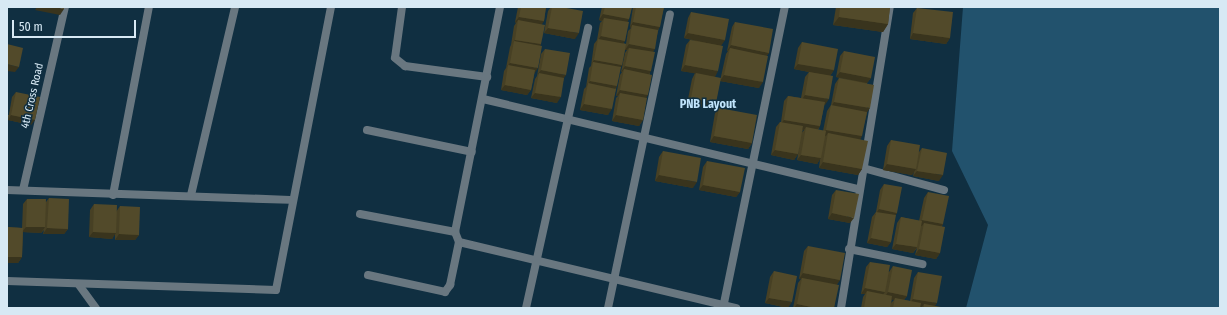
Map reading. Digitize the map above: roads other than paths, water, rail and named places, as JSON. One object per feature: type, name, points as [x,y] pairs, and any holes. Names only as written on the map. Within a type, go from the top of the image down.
[{"type":"street","name":"4th Cross Road","points":[[23,190],[65,7]]},
{"type":"street","points":[[113,194],[149,7]]},
{"type":"street","points":[[191,194],[235,7]]},
{"type":"street","points":[[7,281],[79,285],[276,290],[290,200],[331,7]]},
{"type":"street","points":[[402,7],[395,58],[405,66],[487,77]]},
{"type":"street","points":[[368,275],[444,292],[450,285],[458,242],[455,232],[483,99],[500,7]]},
{"type":"street","points":[[723,307],[755,164],[785,7]]},
{"type":"street","points":[[840,308],[890,7]]},
{"type":"street","points":[[608,308],[670,14]]},
{"type":"street","points":[[526,308],[588,28]]},
{"type":"street","points":[[483,99],[859,189]]},
{"type":"street","points":[[367,130],[472,152]]},
{"type":"street","points":[[863,168],[944,190]]},
{"type":"street","points":[[7,190],[113,194],[191,194],[290,200]]},
{"type":"street","points":[[360,214],[455,232]]},
{"type":"street","points":[[458,242],[538,258],[723,307],[736,308]]},
{"type":"street","points":[[849,249],[922,264]]},
{"type":"street","points":[[79,285],[96,308]]},
{"type":"district","name":"PNB Layout","points":[[708,105]]}]
